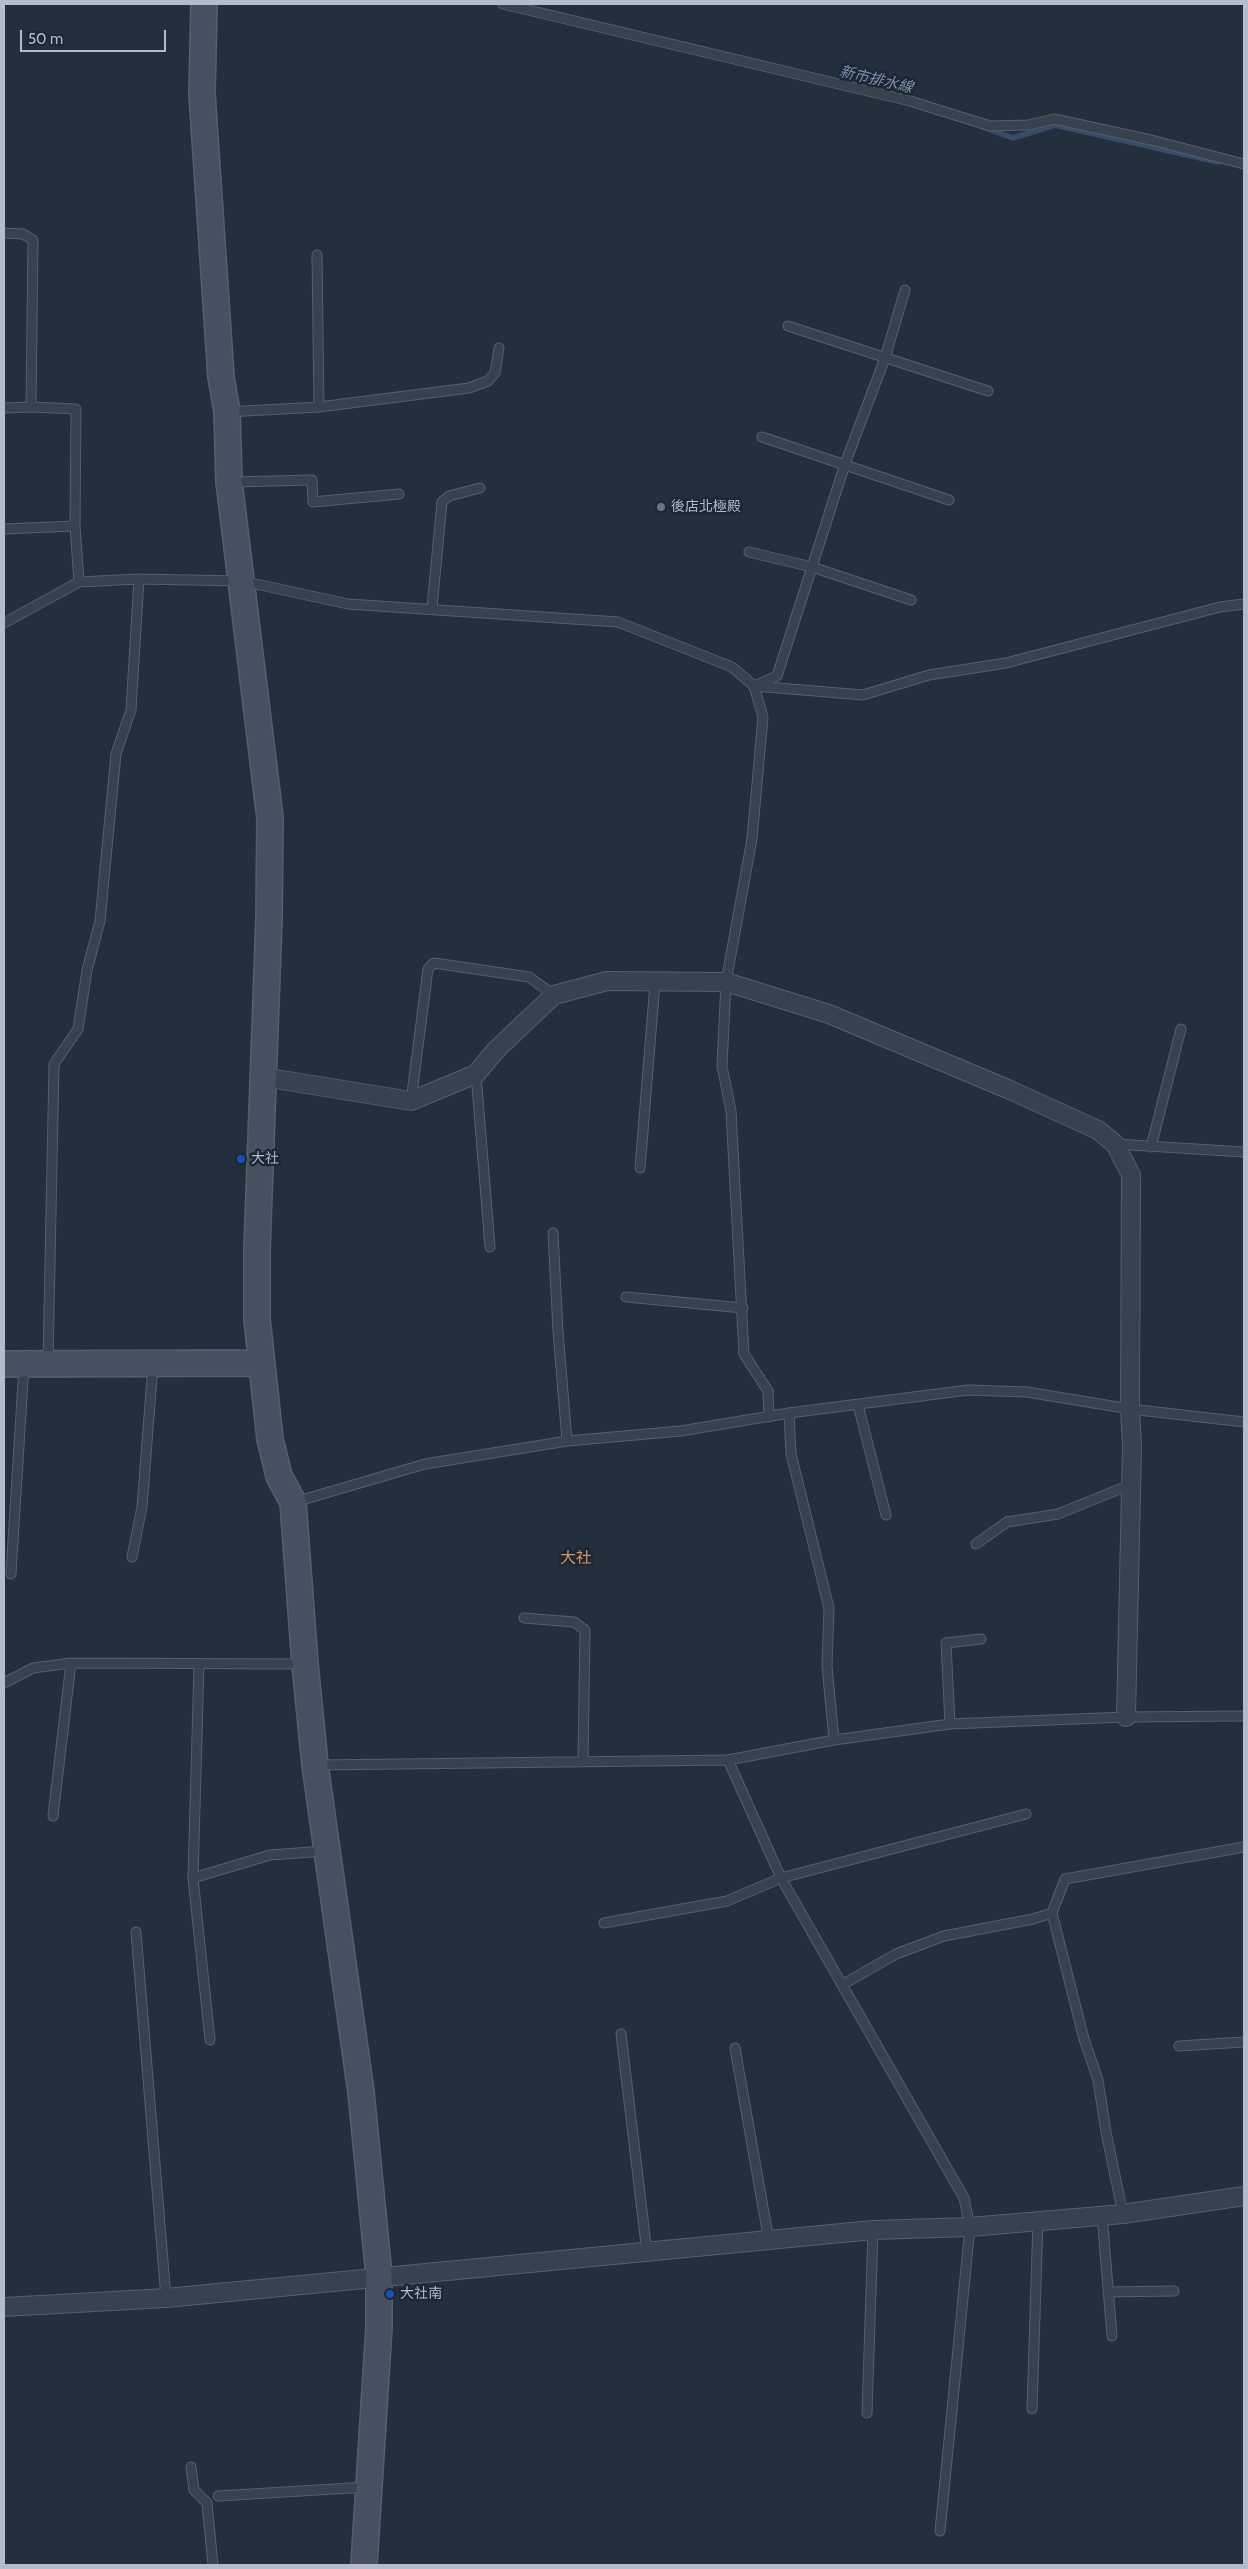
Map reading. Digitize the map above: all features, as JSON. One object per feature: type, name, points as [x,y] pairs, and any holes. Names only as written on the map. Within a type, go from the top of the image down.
[{"type":"street","points":[[204,4],[202,94],[221,377],[227,412],[229,482],[270,818],[257,1250],[257,1320],[270,1439],[279,1476],[293,1502],[305,1664],[315,1765],[361,2092],[379,2276],[379,2327],[364,2565]]},
{"type":"street","points":[[263,1077],[411,1101],[476,1074],[496,1050],[554,995],[607,981],[655,983],[726,982],[829,1014],[917,1050],[1098,1130],[1115,1144],[1131,1175],[1130,1409],[1132,1484],[1126,1718]]},
{"type":"street","points":[[25,1364],[153,1365],[262,1363]]},
{"type":"street","points":[[4,2307],[166,2298],[379,2276],[647,2253],[874,2230],[970,2227],[1123,2214],[1244,2196]]},
{"type":"lane","points":[[503,4],[910,101],[990,126],[1028,125],[1054,119],[1151,140],[1244,164]]},
{"type":"lane","points":[[4,233],[23,234],[33,240],[31,407]]},
{"type":"lane","points":[[317,255],[319,407]]},
{"type":"lane","points":[[754,686],[777,676],[845,464],[885,358],[905,290]]},
{"type":"lane","points":[[788,326],[988,391]]},
{"type":"lane","points":[[227,412],[319,407],[469,388],[488,381],[495,373],[499,348]]},
{"type":"lane","points":[[4,408],[76,409],[75,526],[79,582]]},
{"type":"lane","points":[[762,437],[949,500]]},
{"type":"lane","points":[[229,482],[312,480],[313,502],[399,494]]},
{"type":"lane","points":[[432,608],[442,502],[449,496],[480,488]]},
{"type":"lane","points":[[4,529],[75,526]]},
{"type":"lane","points":[[749,552],[812,567],[911,600]]},
{"type":"lane","points":[[11,1574],[25,1364],[54,1064],[78,1029],[87,970],[100,921],[116,754],[131,710],[139,579]]},
{"type":"lane","points":[[4,623],[79,582],[139,579],[242,581],[348,604],[432,608],[618,622],[732,667],[754,686],[763,717],[753,829],[740,912],[726,982],[722,1066],[731,1111],[744,1354],[768,1391],[769,1417]]},
{"type":"lane","points":[[754,686],[863,695],[929,675],[1006,663],[1220,607],[1244,604]]},
{"type":"lane","points":[[411,1101],[428,969],[434,964],[529,977],[554,995]]},
{"type":"lane","points":[[640,1168],[655,983]]},
{"type":"lane","points":[[1151,1147],[1181,1029]]},
{"type":"lane","points":[[476,1074],[490,1248]]},
{"type":"lane","points":[[1115,1144],[1244,1152]]},
{"type":"lane","points":[[553,1233],[558,1331],[567,1442]]},
{"type":"lane","points":[[626,1297],[743,1308]]},
{"type":"lane","points":[[132,1557],[142,1507],[153,1365]]},
{"type":"lane","points":[[293,1502],[425,1464],[567,1442],[681,1431],[789,1413],[968,1390],[1027,1392],[1130,1409],[1244,1422]]},
{"type":"lane","points":[[858,1404],[886,1515]]},
{"type":"lane","points":[[789,1413],[791,1454],[829,1608],[827,1666],[834,1740]]},
{"type":"lane","points":[[976,1544],[1007,1522],[1058,1514],[1132,1484]]},
{"type":"lane","points":[[524,1618],[574,1622],[585,1630],[583,1761]]},
{"type":"lane","points":[[950,1724],[946,1642],[981,1639]]},
{"type":"lane","points":[[4,1683],[33,1668],[71,1663],[305,1664]]},
{"type":"lane","points":[[53,1816],[71,1663]]},
{"type":"lane","points":[[199,1665],[193,1878],[210,2040]]},
{"type":"lane","points":[[315,1765],[728,1760],[834,1740],[950,1724],[1244,1716]]},
{"type":"lane","points":[[728,1760],[781,1878],[964,2198],[970,2227],[940,2530]]},
{"type":"lane","points":[[604,1923],[727,1901],[781,1878],[1026,1814]]},
{"type":"lane","points":[[1123,2214],[1106,2132],[1098,2080],[1084,2040],[1052,1912],[1065,1879],[1244,1847]]},
{"type":"lane","points":[[193,1878],[270,1856],[326,1851]]},
{"type":"lane","points":[[842,1985],[896,1954],[944,1936],[1033,1920],[1052,1912]]},
{"type":"lane","points":[[136,1932],[166,2298]]},
{"type":"lane","points":[[621,2034],[647,2253]]},
{"type":"lane","points":[[1179,2046],[1244,2042]]},
{"type":"lane","points":[[735,2048],[769,2241]]},
{"type":"lane","points":[[1102,2215],[1112,2336]]},
{"type":"lane","points":[[1032,2409],[1038,2220]]},
{"type":"lane","points":[[867,2413],[874,2230]]},
{"type":"lane","points":[[1108,2292],[1174,2291]]},
{"type":"lane","points":[[191,2466],[194,2490],[207,2503],[213,2565]]},
{"type":"lane","points":[[218,2496],[369,2487]]},
{"type":"waterway","name":"新市排水線","points":[[985,128],[1013,138],[1055,125],[1218,162]]},
{"type":"place","name":"後店北極殿","points":[[661,507]]},
{"type":"place","name":"大社","points":[[241,1159]]},
{"type":"place","name":"大社南","points":[[390,2294]]},
{"type":"district","name":"大社","points":[[576,1558]]}]
